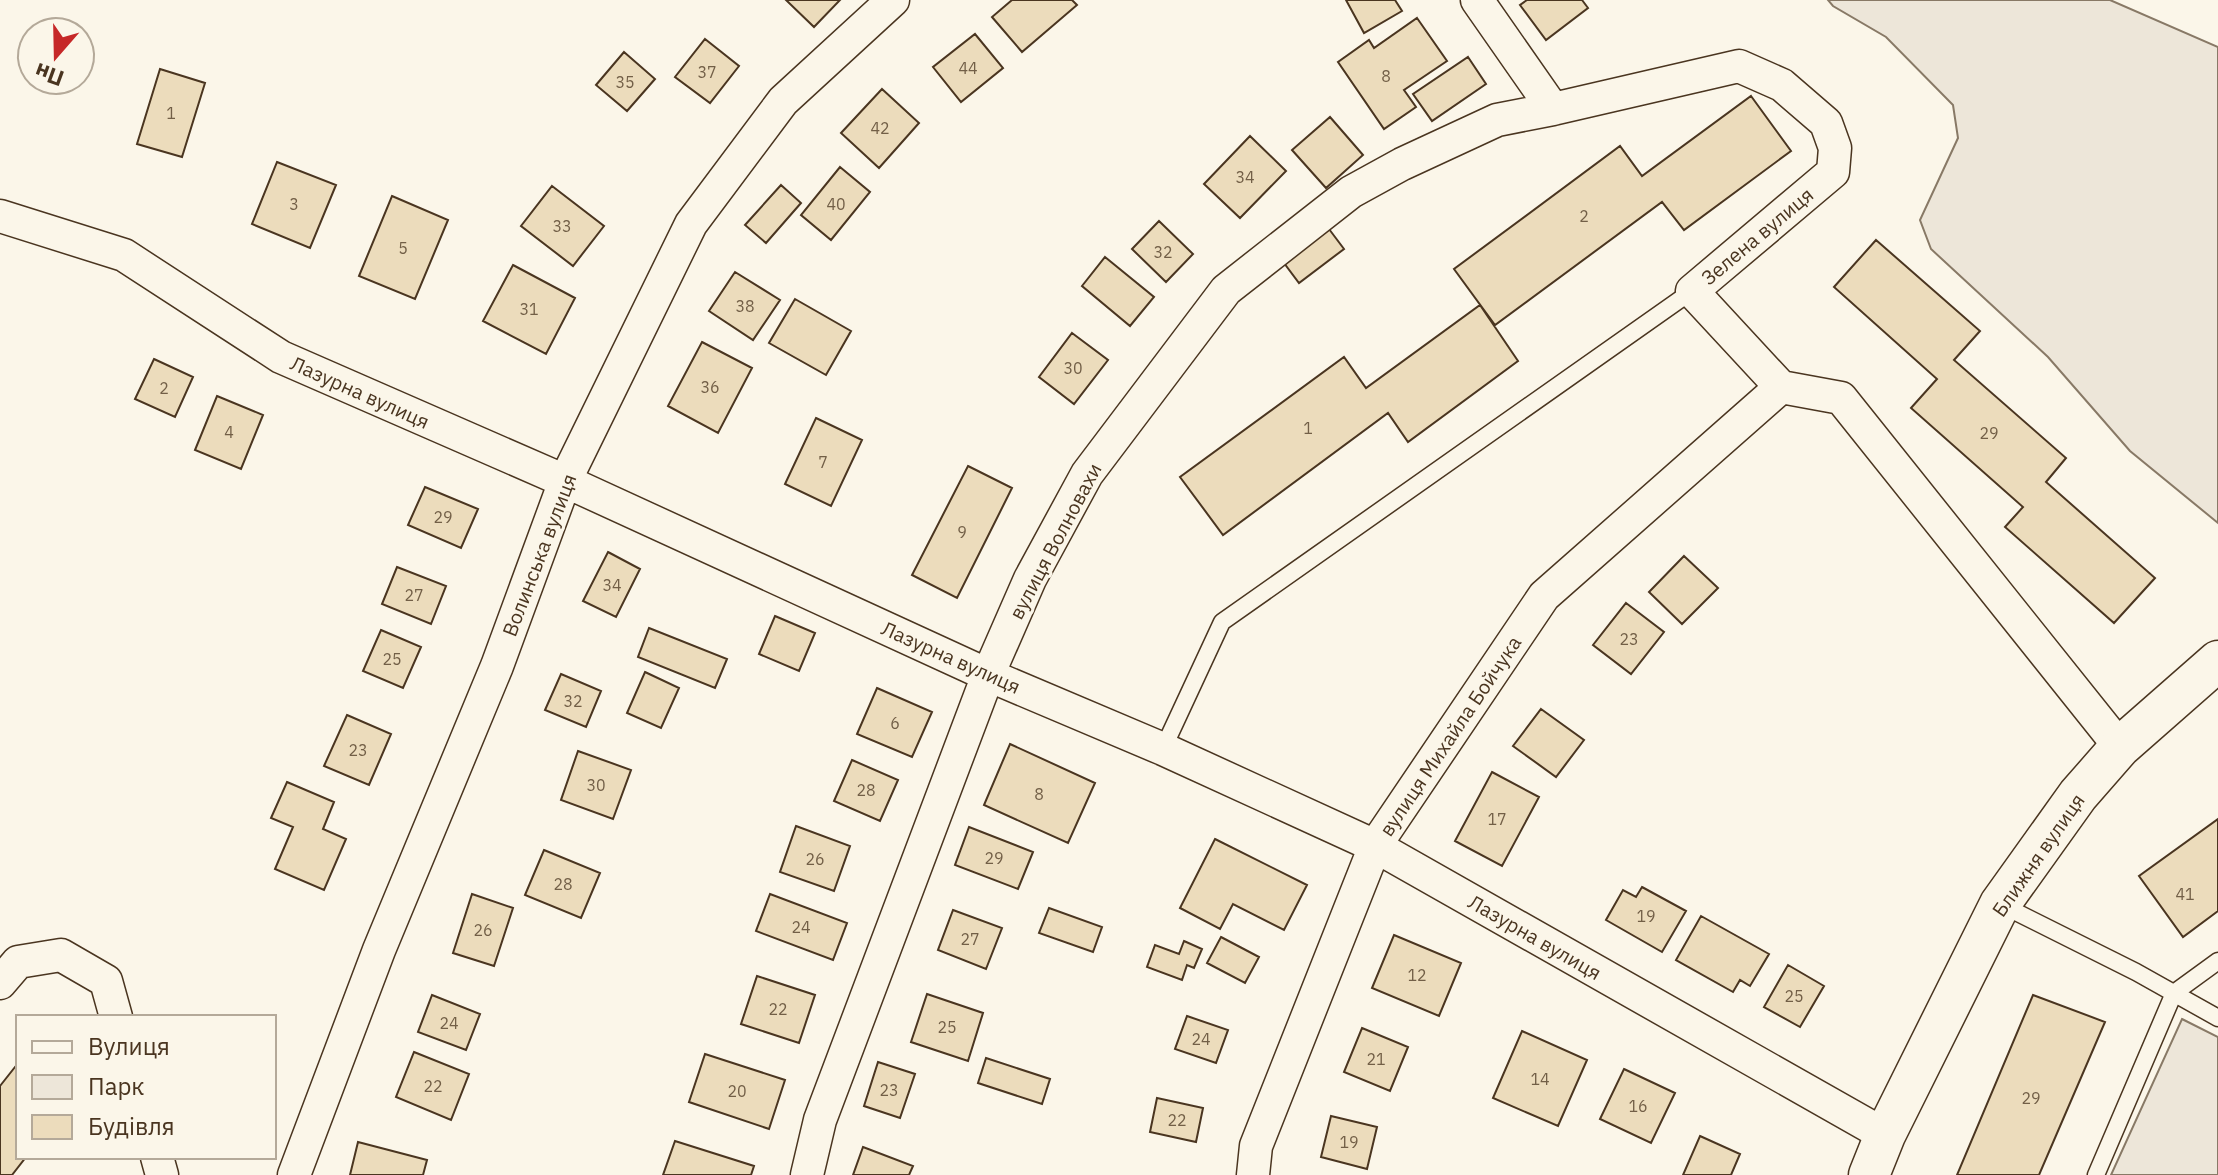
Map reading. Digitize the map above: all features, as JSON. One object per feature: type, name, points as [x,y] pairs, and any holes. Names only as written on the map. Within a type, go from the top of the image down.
[{"type":"street","name":"Волинська вулиця","points":[[294,1175],[379,950],[497,666],[565,481],[691,224],[783,101],[893,0]]},
{"type":"street","points":[[1477,0],[1553,109]]},
{"type":"street","name":"Зелена вулиця","points":[[1553,109],[1739,66],[1782,85],[1826,123],[1835,148],[1833,172],[1692,291],[1781,387]]},
{"type":"street","name":"вулиця Волновахи","points":[[807,1175],[820,1120],[988,675],[1030,579],[1087,474],[1226,290],[1351,192],[1402,164],[1497,120],[1553,109]]},
{"type":"street","name":"Лазурна вулиця","points":[[0,216],[124,255],[281,357],[565,481],[988,675],[1163,749],[1375,846],[1885,1135]]},
{"type":"street","points":[[1781,387],[1841,398],[2120,747]]},
{"type":"street","name":"вулиця Михайла Бойчука","points":[[1253,1175],[1256,1146],[1375,846],[1544,596],[1781,387]]},
{"type":"street","name":"Ближня вулиця","points":[[1869,1175],[1885,1135],[2000,904],[2078,795],[2120,747],[2218,661]]},
{"type":"street","points":[[0,983],[18,962],[61,955],[106,981],[115,1015]]},
{"type":"lane","points":[[1163,749],[1222,622],[1692,291]]},
{"type":"lane","points":[[2000,904],[2218,1018]]},
{"type":"lane","points":[[2096,1175],[2174,993],[2218,961]]},
{"type":"green space","points":[[1828,0],[2110,0],[2218,47],[2218,523],[2130,451],[2048,357],[1931,249],[1920,220],[1958,138],[1953,105],[1886,37]]},
{"type":"green space","points":[[2182,1019],[2218,1037],[2218,1175],[2111,1175]]},
{"type":"building","points":[[786,0],[840,0],[814,27]]},
{"type":"building","points":[[1012,0],[1072,0],[1077,5],[1022,52],[992,17]]},
{"type":"building","points":[[1346,0],[1395,0],[1402,11],[1364,33]]},
{"type":"building","points":[[1527,0],[1582,0],[1588,8],[1546,40],[1520,5]]},
{"type":"building","points":[[1417,18],[1447,61],[1404,90],[1416,107],[1384,129],[1338,62],[1369,40],[1374,48]]},
{"type":"building","points":[[975,34],[1003,68],[961,102],[933,67]]},
{"type":"building","points":[[705,39],[739,66],[710,103],[675,77]]},
{"type":"building","points":[[624,52],[655,79],[627,111],[596,85]]},
{"type":"building","points":[[1468,57],[1486,84],[1432,121],[1413,94]]},
{"type":"building","points":[[160,69],[205,83],[182,157],[137,144]]},
{"type":"building","points":[[882,89],[919,123],[879,168],[841,133]]},
{"type":"building","points":[[1751,96],[1791,151],[1684,230],[1662,202],[1495,325],[1454,269],[1620,146],[1642,176]]},
{"type":"building","points":[[1330,117],[1363,155],[1326,188],[1292,150]]},
{"type":"building","points":[[1250,136],[1286,171],[1240,218],[1204,184]]},
{"type":"building","points":[[277,162],[336,185],[310,248],[252,224]]},
{"type":"building","points":[[840,167],[870,192],[831,240],[801,215]]},
{"type":"building","points":[[781,185],[801,203],[766,243],[745,225]]},
{"type":"building","points":[[552,186],[604,226],[573,266],[521,226]]},
{"type":"building","points":[[392,196],[448,220],[415,299],[359,276]]},
{"type":"building","points":[[1159,221],[1193,254],[1166,282],[1132,249]]},
{"type":"building","points":[[1329,229],[1344,249],[1299,283],[1284,263]]},
{"type":"building","points":[[1876,240],[1980,331],[1954,360],[2066,458],[2046,482],[2155,578],[2114,623],[2005,527],[2023,507],[1911,408],[1937,379],[1834,287]]},
{"type":"building","points":[[1105,257],[1154,297],[1130,326],[1082,286]]},
{"type":"building","points":[[513,265],[575,298],[546,354],[483,321]]},
{"type":"building","points":[[735,272],[780,300],[753,340],[709,311]]},
{"type":"building","points":[[795,299],[851,331],[826,375],[769,343]]},
{"type":"building","points":[[1480,305],[1518,361],[1408,442],[1388,413],[1223,535],[1180,477],[1344,357],[1366,388]]},
{"type":"building","points":[[1072,333],[1108,360],[1074,404],[1039,377]]},
{"type":"building","points":[[702,342],[752,368],[718,433],[668,406]]},
{"type":"building","points":[[154,359],[193,377],[175,417],[135,399]]},
{"type":"building","points":[[217,396],[263,415],[241,469],[195,450]]},
{"type":"building","points":[[816,418],[862,440],[831,506],[785,484]]},
{"type":"building","points":[[968,466],[1012,488],[957,598],[912,575]]},
{"type":"building","points":[[425,487],[478,509],[461,548],[408,525]]},
{"type":"building","points":[[608,552],[640,569],[616,617],[583,601]]},
{"type":"building","points":[[1684,556],[1718,588],[1682,624],[1649,592]]},
{"type":"building","points":[[397,567],[446,586],[431,624],[382,604]]},
{"type":"building","points":[[1626,603],[1664,632],[1631,674],[1593,645]]},
{"type":"building","points":[[775,616],[815,633],[799,671],[759,654]]},
{"type":"building","points":[[649,628],[727,659],[715,688],[638,657]]},
{"type":"building","points":[[381,630],[421,647],[403,688],[363,671]]},
{"type":"building","points":[[645,672],[679,688],[661,728],[627,713]]},
{"type":"building","points":[[561,674],[601,691],[586,727],[545,710]]},
{"type":"building","points":[[877,688],[932,712],[912,757],[857,734]]},
{"type":"building","points":[[1541,709],[1584,740],[1556,777],[1513,746]]},
{"type":"building","points":[[347,715],[391,734],[369,785],[324,766]]},
{"type":"building","points":[[1010,744],[1095,783],[1068,843],[984,805]]},
{"type":"building","points":[[578,751],[631,770],[613,819],[561,800]]},
{"type":"building","points":[[852,760],[898,780],[880,821],[834,801]]},
{"type":"building","points":[[1492,772],[1539,797],[1502,866],[1455,841]]},
{"type":"building","points":[[287,782],[334,802],[323,829],[346,839],[324,890],[275,869],[293,827],[271,818]]},
{"type":"building","points":[[2218,819],[2218,911],[2183,937],[2139,876]]},
{"type":"building","points":[[796,826],[850,846],[834,891],[780,872]]},
{"type":"building","points":[[969,827],[1033,852],[1018,889],[955,865]]},
{"type":"building","points":[[1215,839],[1307,885],[1284,930],[1233,904],[1220,929],[1180,908]]},
{"type":"building","points":[[544,850],[600,873],[581,918],[525,895]]},
{"type":"building","points":[[1642,887],[1686,911],[1662,952],[1606,920],[1623,890],[1636,897]]},
{"type":"building","points":[[472,894],[513,908],[494,966],[453,953]]},
{"type":"building","points":[[770,894],[847,923],[833,960],[756,931]]},
{"type":"building","points":[[1049,908],[1102,927],[1093,952],[1039,933]]},
{"type":"building","points":[[953,910],[1002,928],[986,969],[938,950]]},
{"type":"building","points":[[1701,916],[1769,954],[1750,986],[1740,980],[1733,992],[1676,960]]},
{"type":"building","points":[[1394,935],[1461,963],[1439,1016],[1372,988]]},
{"type":"building","points":[[1221,937],[1259,957],[1245,983],[1207,963]]},
{"type":"building","points":[[1184,941],[1202,949],[1194,968],[1187,965],[1182,980],[1147,967],[1155,945],[1179,954]]},
{"type":"building","points":[[1788,965],[1824,986],[1800,1027],[1764,1007]]},
{"type":"building","points":[[757,976],[815,995],[799,1043],[741,1024]]},
{"type":"building","points":[[927,994],[983,1013],[968,1061],[911,1042]]},
{"type":"building","points":[[432,995],[480,1014],[466,1050],[418,1032]]},
{"type":"building","points":[[2033,995],[2105,1022],[2039,1175],[1957,1175]]},
{"type":"building","points":[[1187,1016],[1228,1030],[1216,1063],[1175,1049]]},
{"type":"building","points":[[1362,1028],[1408,1047],[1390,1091],[1344,1072]]},
{"type":"building","points":[[1522,1031],[1587,1060],[1558,1126],[1493,1098]]},
{"type":"building","points":[[414,1052],[469,1074],[451,1120],[396,1097]]},
{"type":"building","points":[[705,1054],[785,1080],[769,1129],[689,1102]]},
{"type":"building","points":[[986,1058],[1050,1079],[1042,1104],[978,1083]]},
{"type":"building","points":[[878,1062],[915,1074],[900,1118],[864,1106]]},
{"type":"building","points":[[16,1068],[16,1159],[24,1159],[12,1175],[0,1175],[0,1086]]},
{"type":"building","points":[[1624,1069],[1675,1093],[1651,1143],[1600,1119]]},
{"type":"building","points":[[1157,1098],[1203,1108],[1196,1142],[1150,1132]]},
{"type":"building","points":[[1331,1116],[1377,1127],[1367,1169],[1321,1157]]},
{"type":"building","points":[[1700,1136],[1740,1154],[1731,1175],[1683,1175]]},
{"type":"building","points":[[675,1141],[754,1166],[751,1175],[663,1175]]},
{"type":"building","points":[[358,1142],[427,1160],[423,1175],[350,1175]]},
{"type":"building","points":[[863,1147],[913,1166],[909,1175],[853,1175]]}]
